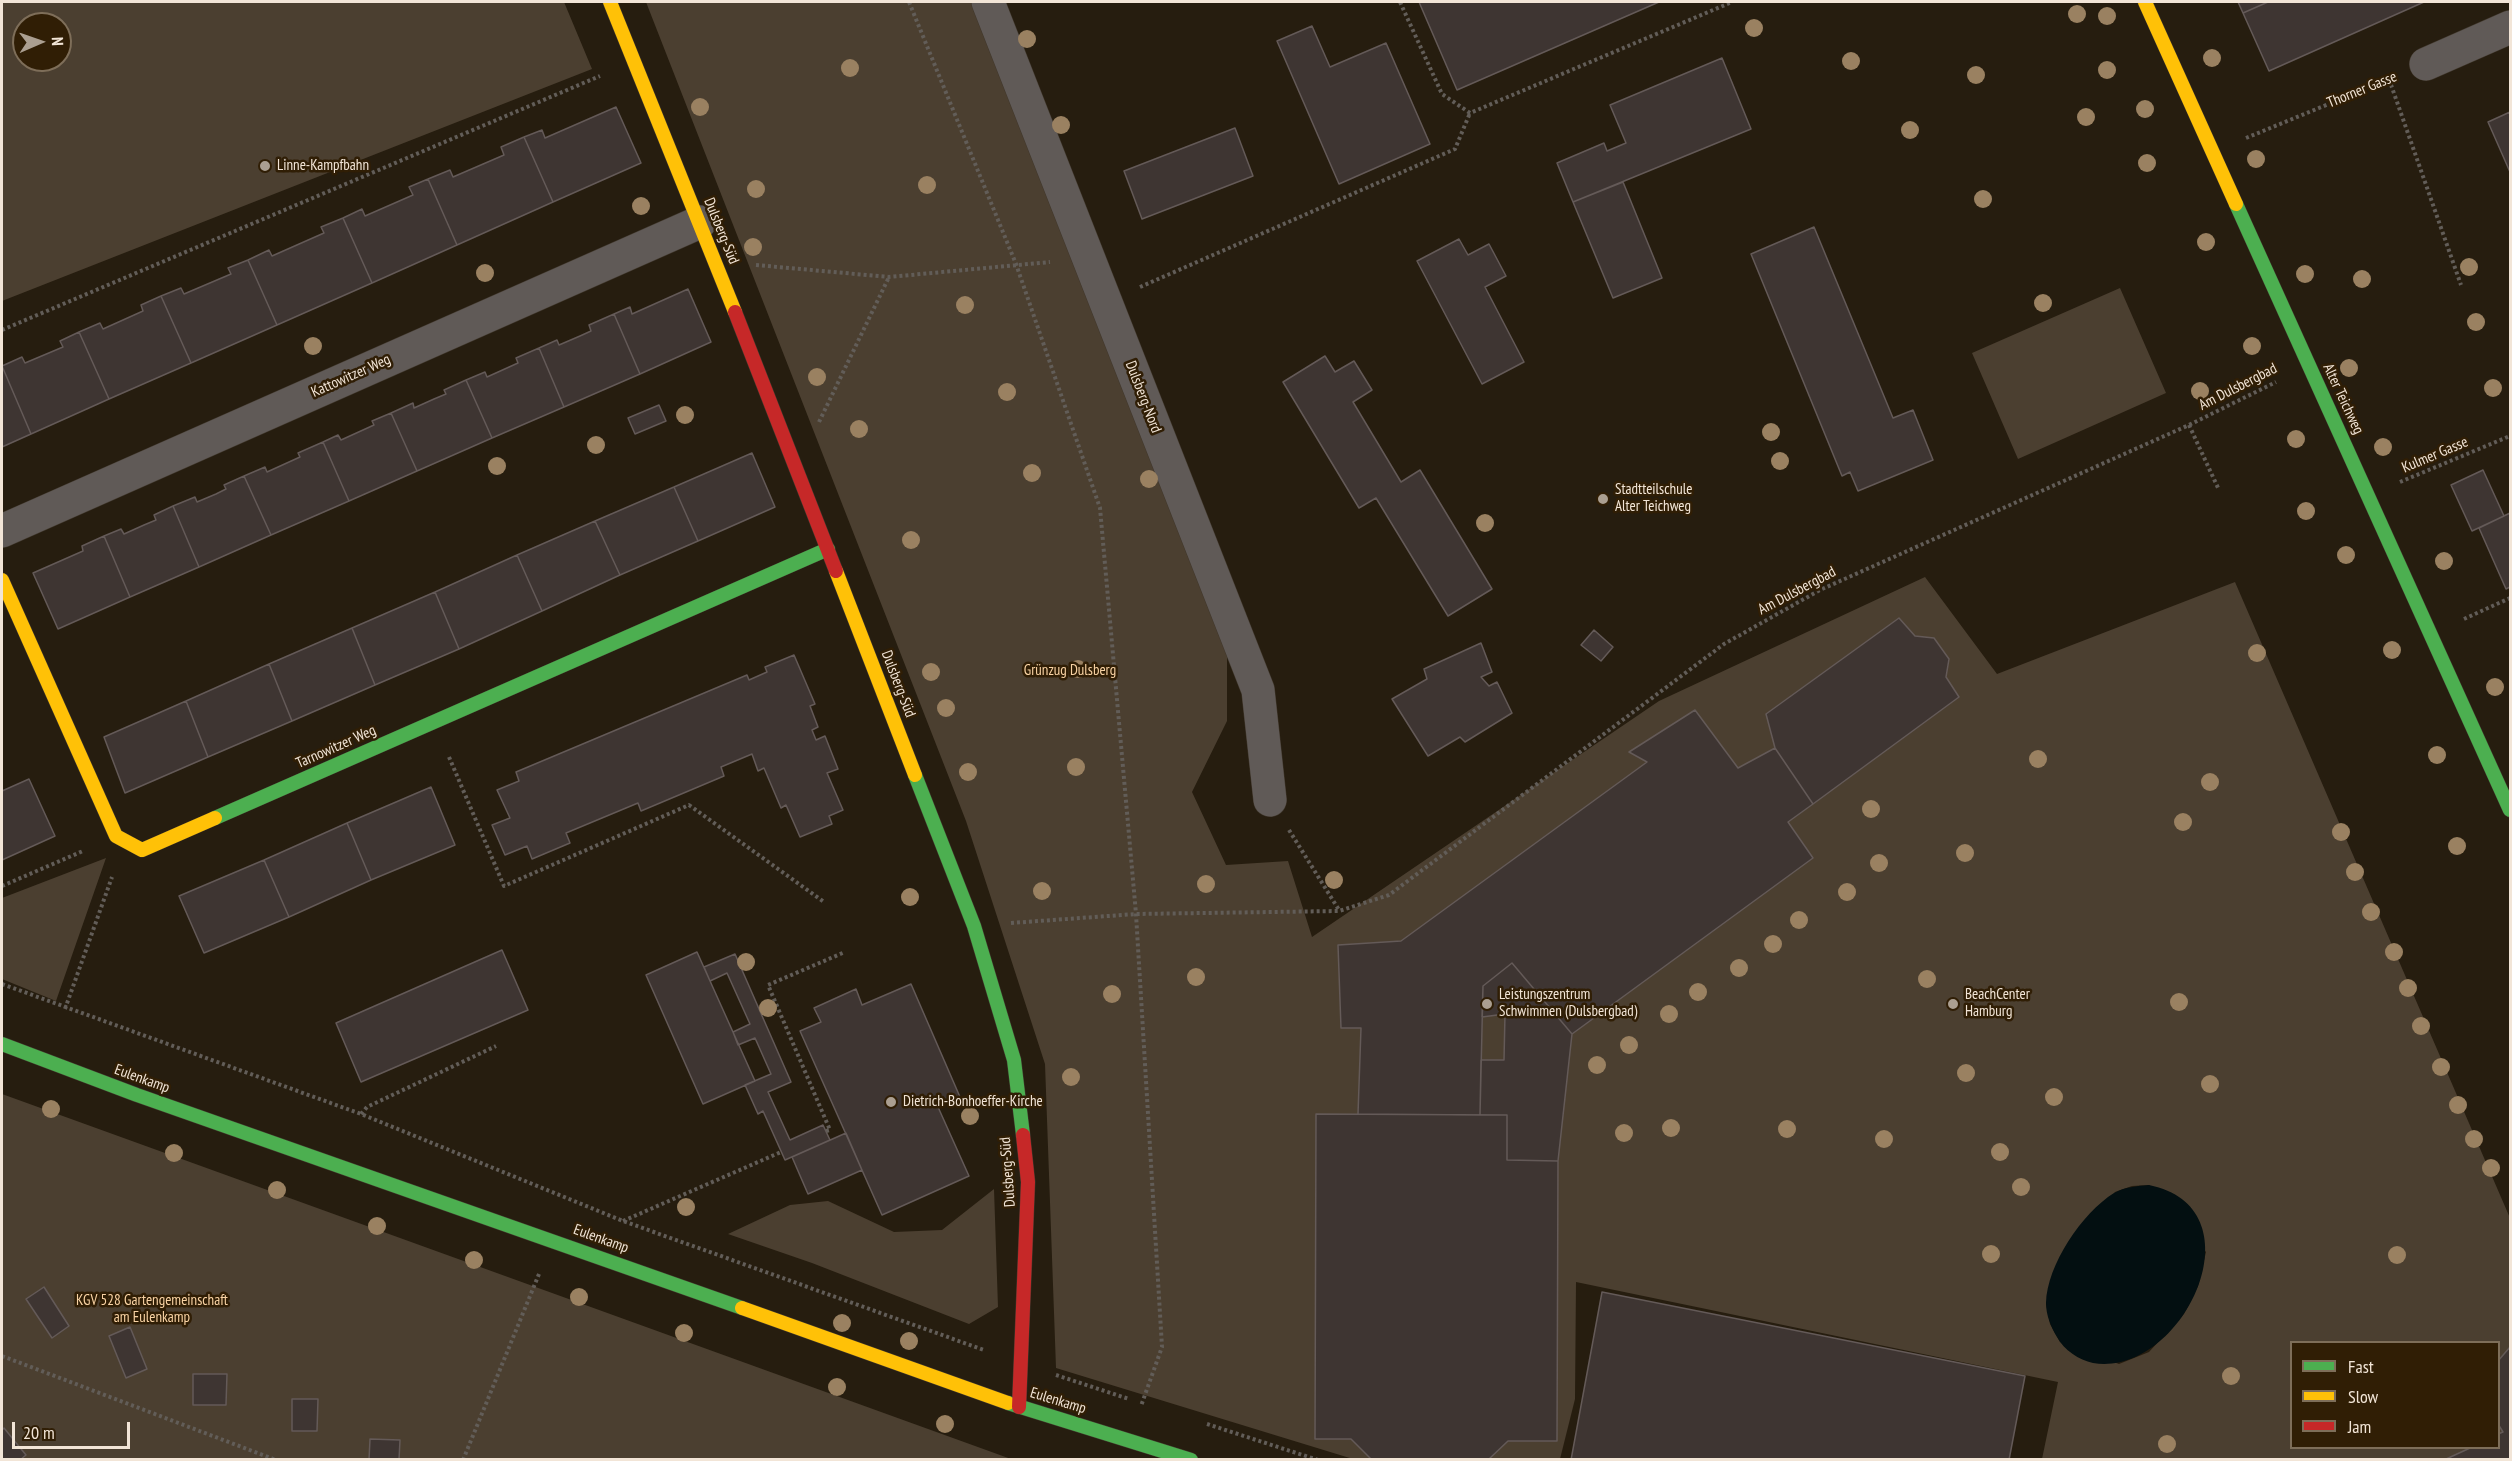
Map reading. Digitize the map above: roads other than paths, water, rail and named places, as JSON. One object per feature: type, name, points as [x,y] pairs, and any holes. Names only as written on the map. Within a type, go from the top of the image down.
[{"type":"street","name":"Dulsberg-Süd","points":[[610,2],[716,262],[974,926],[1014,1060],[1028,1182],[1019,1407]]},
{"type":"street","name":"Dulsberg-Nord","points":[[988,2],[1258,690],[1270,800]]},
{"type":"street","name":"Alter Teichweg","points":[[2145,2],[2511,810]]},
{"type":"street","points":[[2426,64],[2511,27]]},
{"type":"street","name":"Kattowitzer Weg","points":[[2,531],[700,222]]},
{"type":"street","name":"Tarnowitzer Weg","points":[[2,580],[116,836],[142,850],[828,549]]},
{"type":"street","name":"Eulenkamp","points":[[2,1044],[137,1095],[553,1240],[1019,1407],[1191,1460]]},
{"type":"place","name":"Linne-Kampfbahn","points":[[265,166]]},
{"type":"place","name":"Stadtteilschule Alter Teichweg","points":[[1603,499]]},
{"type":"place","name":"Leistungszentrum Schwimmen (Dulsbergbad)","points":[[1487,1004]]},
{"type":"place","name":"BeachCenter Hamburg","points":[[1953,1004]]},
{"type":"place","name":"Dietrich-Bonhoeffer-Kirche","points":[[891,1102]]},
{"type":"park label","name":"Grünzug Dulsberg","points":[[1070,671]]},
{"type":"park label","name":"KGV 528 Gartengemeinschaft am Eulenkamp","points":[[152,1310]]}]
